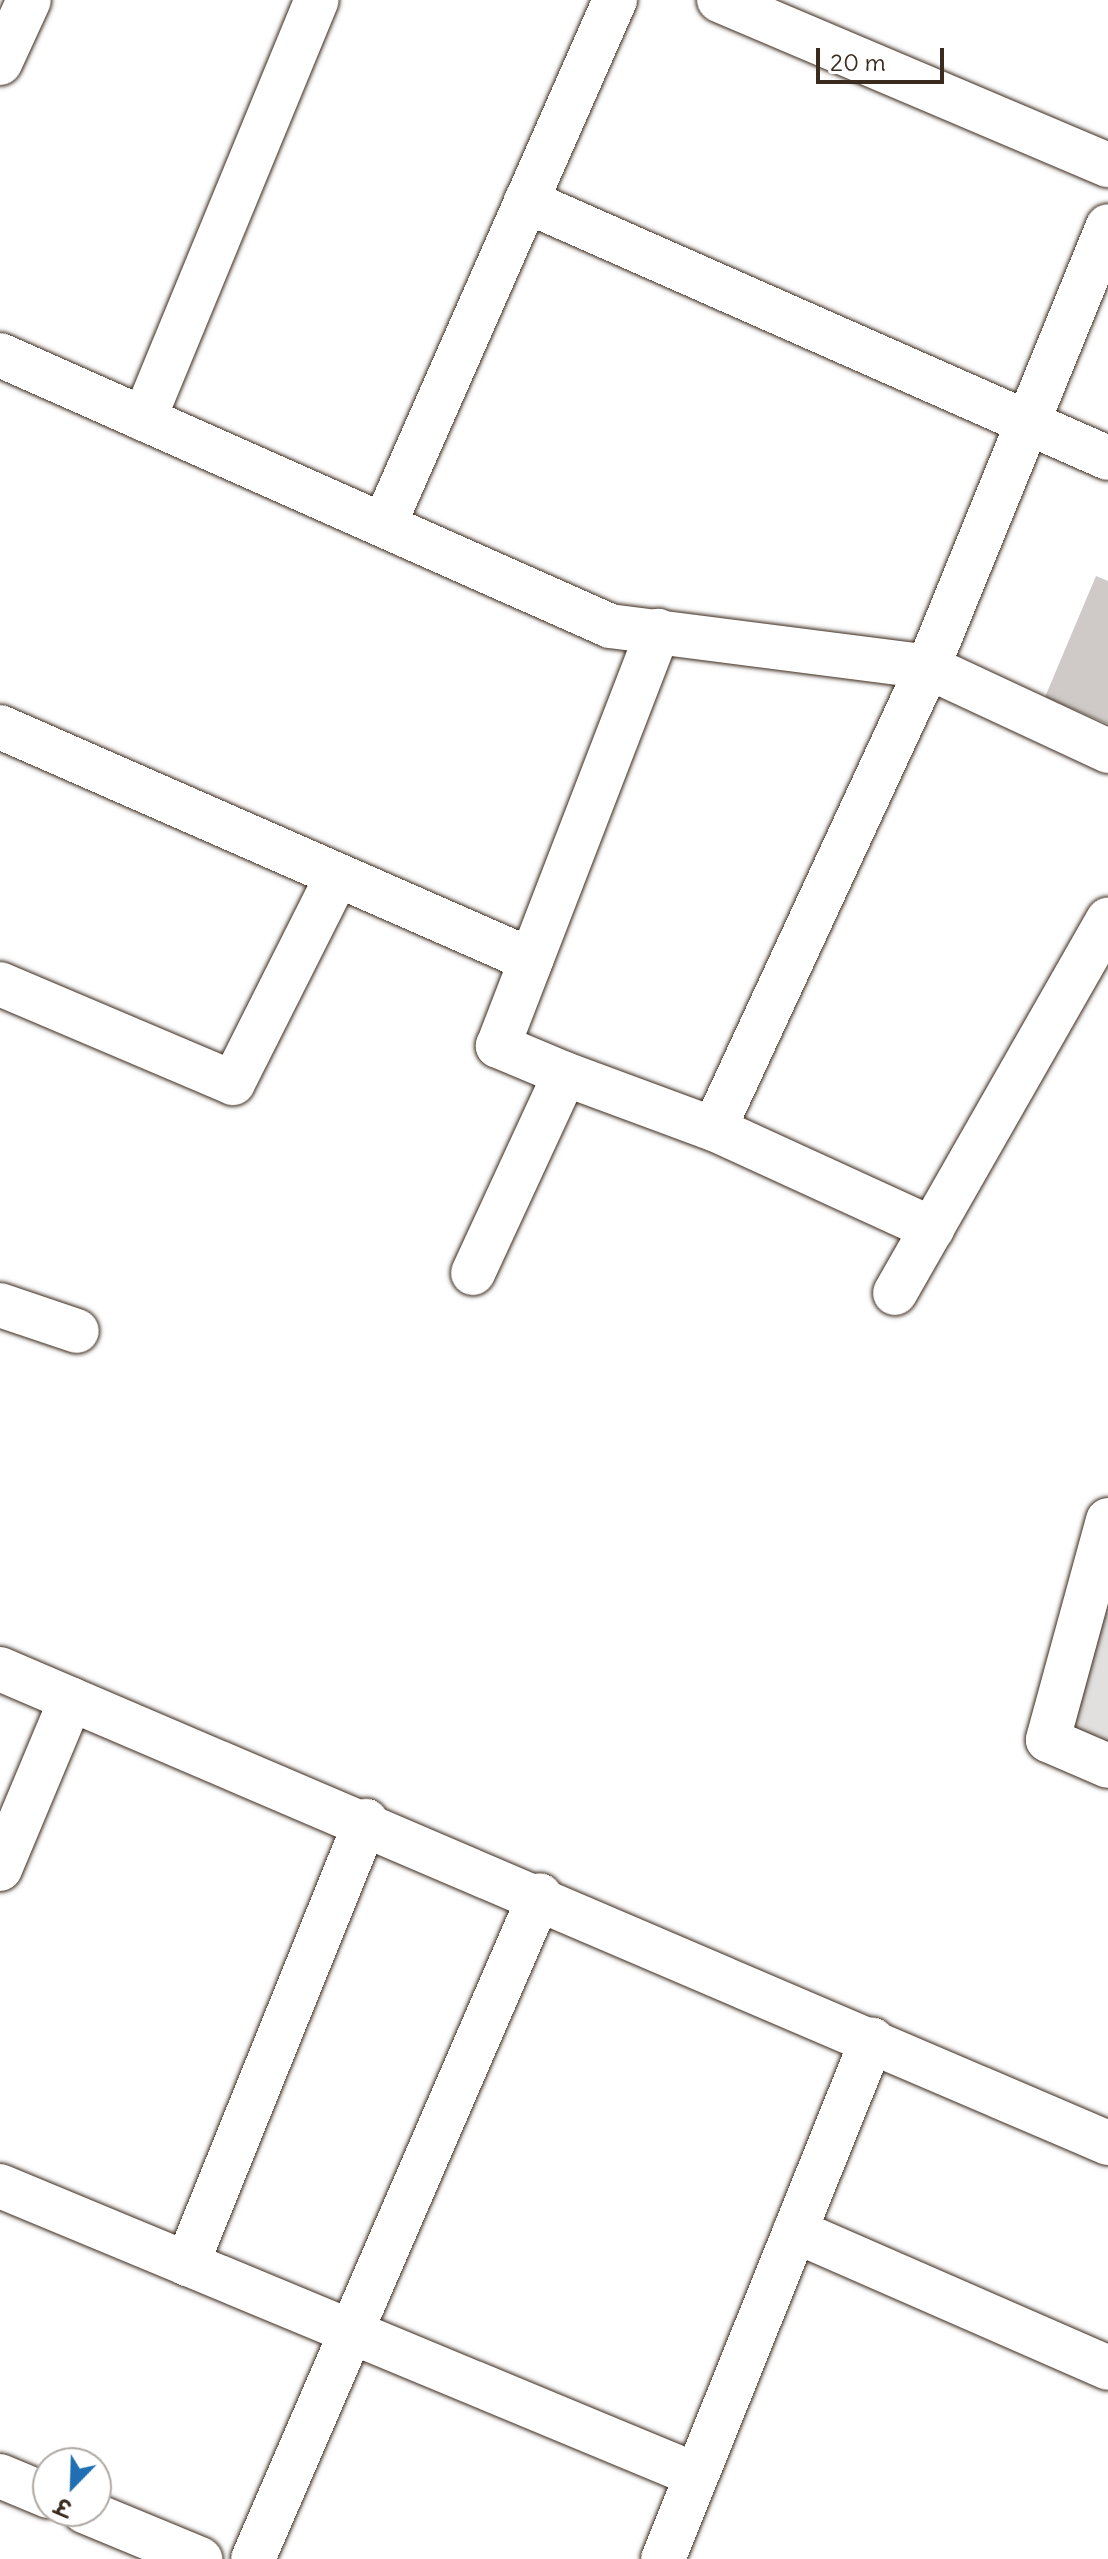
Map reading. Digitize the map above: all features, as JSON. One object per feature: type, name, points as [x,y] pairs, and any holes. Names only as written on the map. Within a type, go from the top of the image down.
[{"type":"street","points":[[0,63],[29,0]]},
{"type":"street","points":[[144,419],[317,0]]},
{"type":"street","points":[[384,525],[615,0]]},
{"type":"street","points":[[719,0],[1108,165]]},
{"type":"street","points":[[526,201],[1108,458]]},
{"type":"street","points":[[714,1129],[928,667],[1108,226]]},
{"type":"street","points":[[0,355],[610,626],[928,667],[1108,751]]},
{"type":"street","points":[[658,631],[498,1046],[714,1129],[932,1229]]},
{"type":"street","points":[[0,727],[531,960]]},
{"type":"street","points":[[0,984],[233,1083],[337,876]]},
{"type":"street","points":[[895,1293],[1108,920]]},
{"type":"street","points":[[473,1273],[565,1074]]},
{"type":"street","points":[[0,1305],[77,1331]]},
{"type":"street","points":[[1108,1520],[1048,1740],[1108,1766]]},
{"type":"street","points":[[0,1669],[540,1895],[1108,2143]]},
{"type":"street","points":[[0,1869],[71,1699]]},
{"type":"street","points":[[187,2264],[366,1821]]},
{"type":"street","points":[[253,2559],[540,1895]]},
{"type":"street","points":[[663,2559],[872,2040]]},
{"type":"street","points":[[0,2186],[696,2475]]},
{"type":"street","points":[[795,2231],[1108,2368]]},
{"type":"street","points":[[0,2476],[32,2489]]},
{"type":"street","points":[[112,2523],[200,2559]]},
{"type":"shaded area","points":[[1108,1603],[1108,1761],[1052,1737]]},
{"type":"building","points":[[1096,576],[1108,581],[1108,724],[1045,697]]}]
